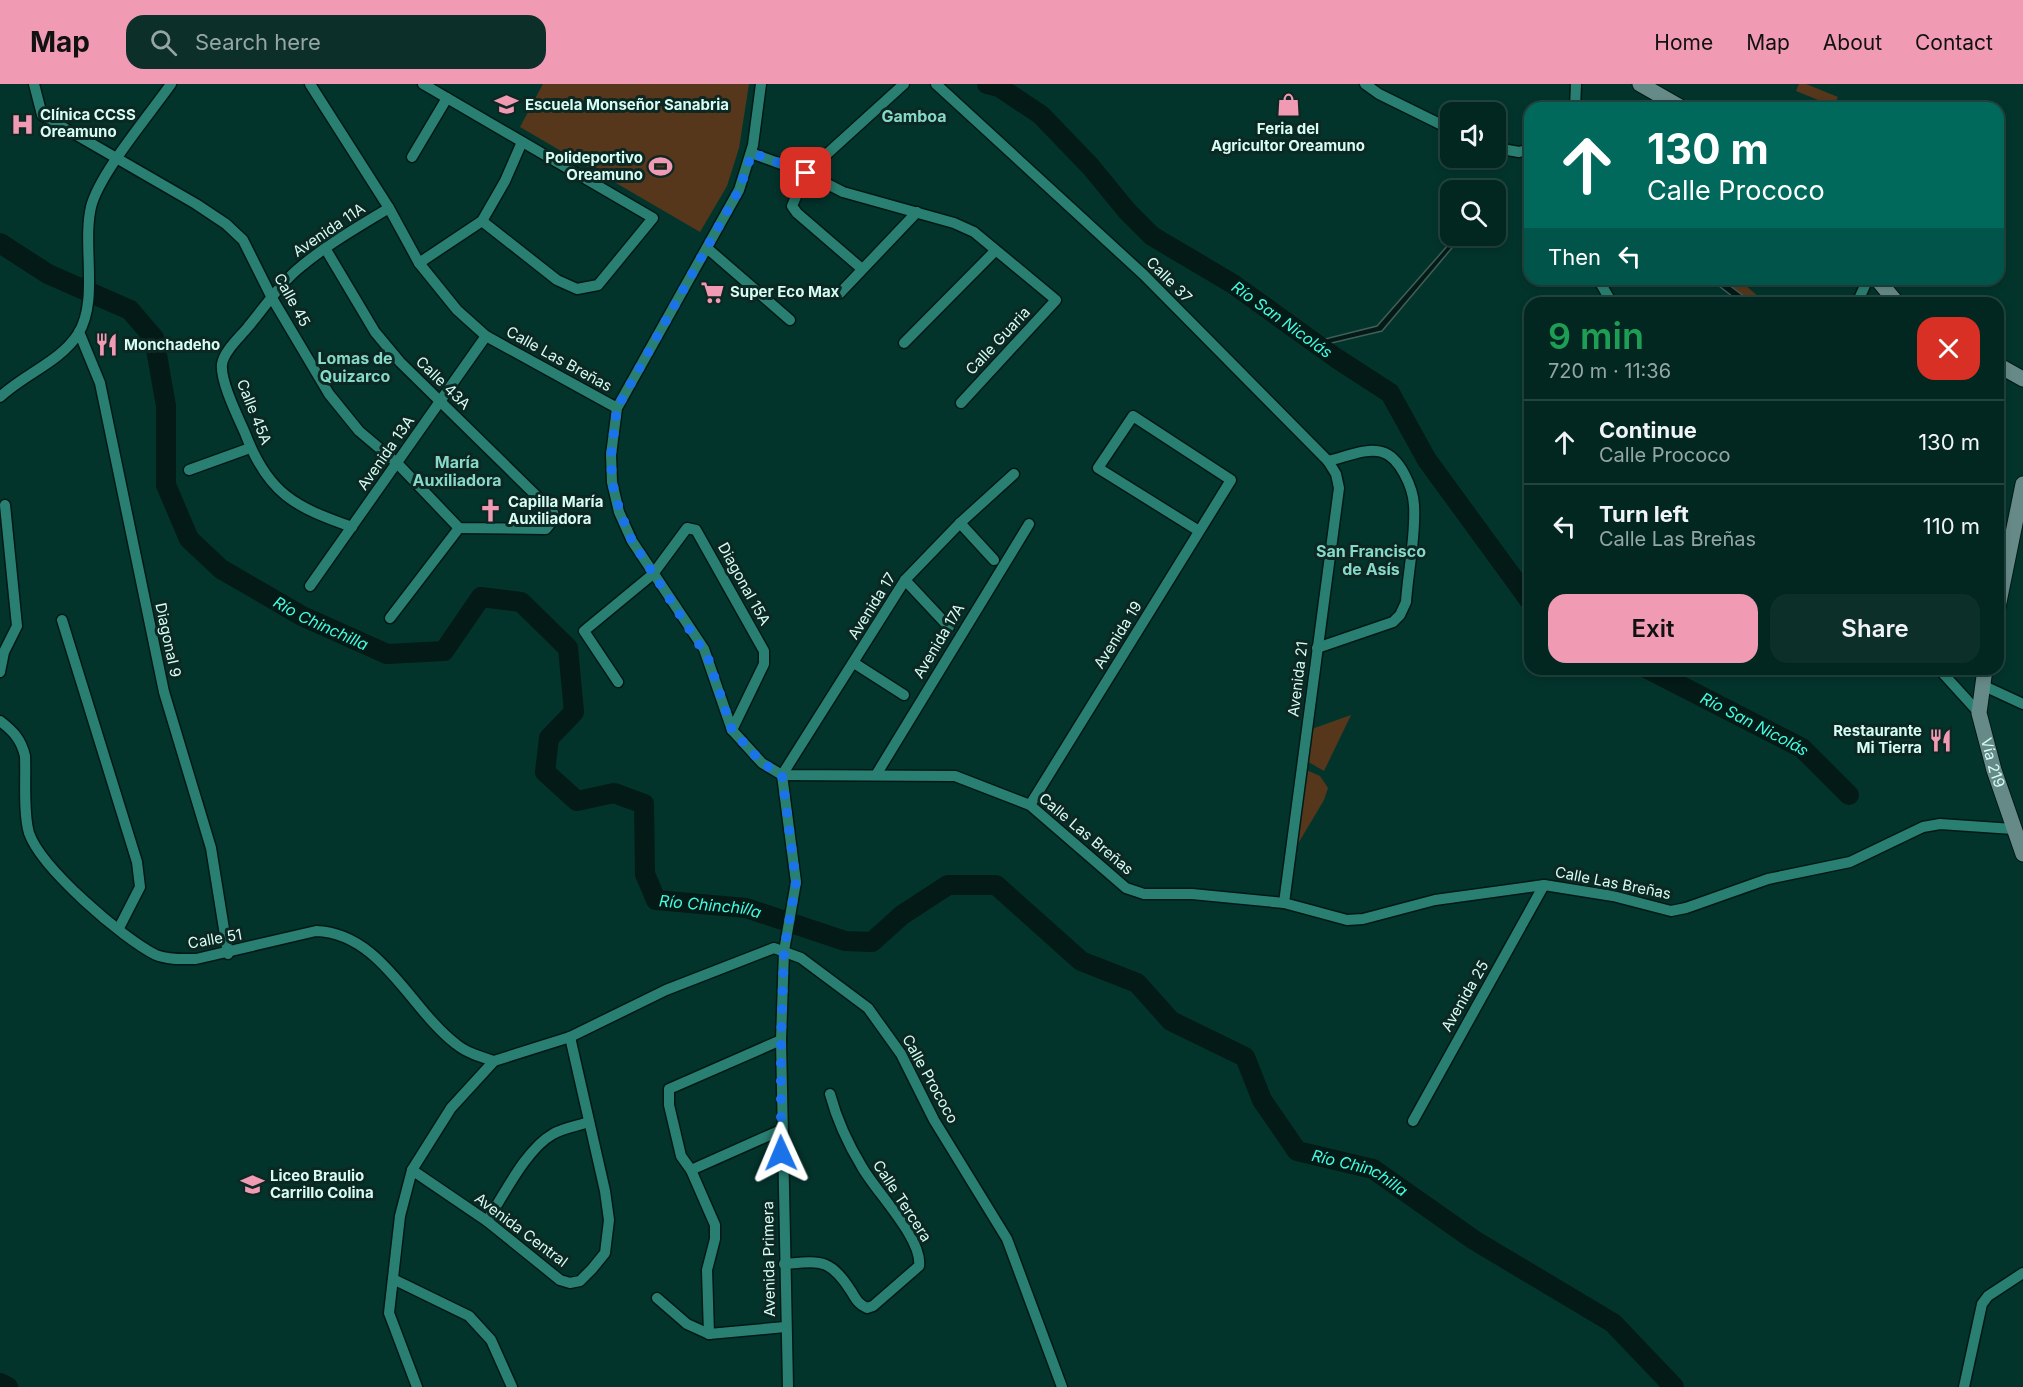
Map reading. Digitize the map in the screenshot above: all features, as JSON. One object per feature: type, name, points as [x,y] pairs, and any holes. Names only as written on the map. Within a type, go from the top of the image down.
[{"type":"main road","points":[[1640,84],[1672,102]]},
{"type":"main road","points":[[1882,285],[1892,297]]},
{"type":"main road","points":[[2004,368],[2023,379]]},
{"type":"main road","points":[[2004,577],[2023,484]]},
{"type":"main road","name":"Vía 219","points":[[1984,675],[1979,713],[1985,741],[2023,854]]},
{"type":"street","name":"Calle 45","points":[[34,84],[42,115],[118,157],[226,224],[243,240],[272,298],[329,394],[359,431],[397,463],[459,528]]},
{"type":"street","points":[[0,397],[64,351],[79,332],[87,307],[91,207],[118,157],[171,84]]},
{"type":"street","name":"Calle Las Breñas","points":[[310,84],[389,208],[419,262],[457,310],[486,336],[617,408],[611,455],[612,482],[620,512],[632,541],[704,649],[732,730],[762,763],[782,775],[955,776],[1030,805],[1126,888],[1144,894],[1192,894],[1284,903],[1347,920],[1436,900],[1544,885],[1613,896],[1671,910],[1686,908],[1768,879],[1850,862],[1923,827],[1940,824],[2013,829]]},
{"type":"street","points":[[423,84],[653,218],[598,285],[577,289],[557,280],[482,221]]},
{"type":"street","points":[[617,408],[739,190],[752,153],[761,84]]},
{"type":"street","points":[[884,84],[900,87]]},
{"type":"street","name":"Calle 37","points":[[936,84],[1144,275],[1328,461]]},
{"type":"street","points":[[1365,84],[1379,94],[1440,124]]},
{"type":"street","points":[[1575,102],[1576,84]]},
{"type":"street","points":[[862,269],[792,206],[806,173],[900,87]]},
{"type":"street","points":[[412,157],[447,98]]},
{"type":"street","points":[[419,262],[482,221],[505,181],[522,142]]},
{"type":"street","points":[[1506,150],[1524,151]]},
{"type":"street","points":[[752,153],[806,173],[843,192],[954,223],[974,232],[995,251],[904,343]]},
{"type":"street","name":"Avenida 11A","points":[[222,364],[235,343],[297,269],[325,248],[389,208]]},
{"type":"street","points":[[840,293],[917,212]]},
{"type":"street","name":"Calle 43A","points":[[325,248],[375,332],[400,362],[553,512],[552,524],[546,529],[459,528]]},
{"type":"street","points":[[706,248],[790,320]]},
{"type":"street","name":"Calle Guaria","points":[[961,403],[1056,300],[995,251]]},
{"type":"street","name":"Diagonal 9","points":[[79,332],[100,383],[164,692],[211,848],[228,954]]},
{"type":"street","name":"Avenida 13A","points":[[310,586],[486,336]]},
{"type":"street","name":"Calle 45A","points":[[222,364],[224,378],[250,448],[286,498],[303,509],[352,526]]},
{"type":"street","name":"Avenida 19","points":[[1030,805],[1231,480],[1133,416],[1098,468],[1199,531]]},
{"type":"street","points":[[189,471],[250,448]]},
{"type":"street","points":[[1317,648],[1394,622],[1400,615],[1406,602],[1414,505],[1410,486],[1390,455],[1380,451],[1368,451],[1328,461]]},
{"type":"street","name":"Avenida 21","points":[[1284,903],[1340,488],[1336,474],[1328,461]]},
{"type":"street","name":"Avenida 17","points":[[782,775],[905,580],[960,523],[1014,474]]},
{"type":"street","points":[[0,672],[4,652],[17,626],[5,505]]},
{"type":"street","points":[[960,523],[994,560]]},
{"type":"street","name":"Avenida 17A","points":[[876,775],[1029,524]]},
{"type":"street","name":"Diagonal 15A","points":[[653,574],[687,528],[692,527],[696,530],[764,651],[765,657],[732,730]]},
{"type":"street","points":[[390,618],[459,528]]},
{"type":"street","points":[[618,681],[584,631],[653,574]]},
{"type":"street","points":[[905,580],[949,627]]},
{"type":"street","points":[[62,620],[137,862],[140,887],[119,928]]},
{"type":"street","points":[[854,663],[904,695]]},
{"type":"street","points":[[1944,675],[1979,713]]},
{"type":"street","points":[[1982,685],[2023,704]]},
{"type":"street","name":"Calle 51","points":[[0,721],[15,733],[22,744],[25,756],[28,830],[46,864],[69,887],[119,928],[157,955],[196,960],[315,931],[340,936],[370,953],[457,1045],[494,1061]]},
{"type":"street","points":[[417,1387],[389,1312],[400,1215],[412,1170],[451,1108],[494,1061],[570,1037],[677,986],[763,951],[774,948],[784,951],[793,906],[795,873],[782,775]]},
{"type":"street","name":"Avenida 25","points":[[1413,1121],[1544,885]]},
{"type":"street","name":"Avenida Primera","points":[[784,951],[781,1130],[788,1387]]},
{"type":"street","name":"Calle Prococo","points":[[784,951],[826,975],[868,1008],[901,1054],[934,1120],[1007,1239],[1062,1387]]},
{"type":"street","name":"Avenida Central","points":[[412,1170],[488,1221],[560,1280],[570,1283],[580,1281],[604,1253],[609,1220],[605,1191],[570,1037]]},
{"type":"street","points":[[709,1334],[707,1270],[715,1239],[715,1225],[691,1170],[681,1156],[669,1105],[669,1089],[781,1040]]},
{"type":"street","name":"Calle Tercera","points":[[784,1264],[818,1261],[829,1264],[839,1273],[859,1304],[867,1308],[873,1306],[919,1266],[918,1249],[862,1168],[837,1119],[830,1094]]},
{"type":"street","points":[[488,1221],[532,1152],[544,1140],[555,1132],[589,1122]]},
{"type":"street","points":[[691,1170],[781,1130]]},
{"type":"street","points":[[1964,1387],[1982,1304],[1988,1296],[2018,1280],[2023,1273]]},
{"type":"street","points":[[393,1279],[469,1316],[491,1340],[512,1387]]},
{"type":"street","points":[[657,1298],[687,1324],[709,1334],[785,1327]]},
{"type":"shaded area","name":"Polideportivo Oreamuno","points":[[543,84],[749,84],[739,148],[727,186],[700,232],[520,127]]},
{"type":"shaded area","points":[[1799,84],[1806,84],[1838,97],[1835,102],[1823,102],[1796,91]]},
{"type":"shaded area","points":[[1729,285],[1745,285],[1759,297],[1745,297]]},
{"type":"shaded area","points":[[1351,715],[1324,771],[1305,760],[1309,730]]},
{"type":"shaded area","points":[[1304,769],[1320,776],[1328,788],[1324,800],[1293,852]]},
{"type":"water","points":[[1447,246],[1454,246],[1382,331],[1319,346],[1313,342],[1377,326]]},
{"type":"water","points":[[1718,285],[1729,285],[1745,297],[1733,297]]},
{"type":"waterway","name":"Río San Nicolás","points":[[987,84],[999,87],[1041,115],[1152,236],[1233,284],[1336,358],[1390,393],[1427,460],[1524,593]]},
{"type":"waterway","name":"Río Chinchilla","points":[[0,243],[48,274],[130,310],[154,338],[166,406],[166,485],[189,539],[221,569],[302,616],[387,654],[444,651],[481,597],[521,602],[568,648],[574,712],[549,738],[545,772],[577,801],[614,793],[644,804],[645,874],[656,900],[746,908],[845,941],[872,942],[902,915],[948,885],[996,885],[1081,961],[1137,983],[1171,1021],[1245,1057],[1262,1100],[1297,1151],[1373,1169],[1474,1240],[1613,1323],[1674,1387]]},
{"type":"waterway","name":"Río San Nicolás","points":[[1660,675],[1802,748],[1849,795]]},
{"type":"waterway","points":[[0,1383],[8,1387]]},
{"type":"place","name":"Escuela Monseñor Sanabria","points":[[507,105]]},
{"type":"place","name":"Feria del Agricultor Oreamuno","points":[[1288,105]]},
{"type":"place","name":"Clínica CCSS Oreamuno","points":[[22,124]]},
{"type":"place","name":"Polideportivo Oreamuno","points":[[661,167]]},
{"type":"place","name":"Super Eco Max","points":[[712,292]]},
{"type":"place","name":"Monchadeho","points":[[106,345]]},
{"type":"place","name":"Capilla María Auxiliadora","points":[[490,511]]},
{"type":"place","name":"Restaurante Mi Tierra","points":[[1940,740]]},
{"type":"place","name":"Liceo Braulio Carrillo Colina","points":[[252,1185]]},
{"type":"district","name":"Gamboa","points":[[914,116]]},
{"type":"district","name":"Lomas de Quizarco","points":[[355,367]]},
{"type":"district","name":"María Auxiliadora","points":[[457,471]]},
{"type":"district","name":"San Francisco de Asís","points":[[1371,560]]},
{"type":"route","points":[[781,1153],[784,951],[796,882],[782,775],[762,763],[732,730],[704,649],[632,541],[620,512],[612,482],[611,455],[617,408],[739,190],[752,153],[806,173]]}]
